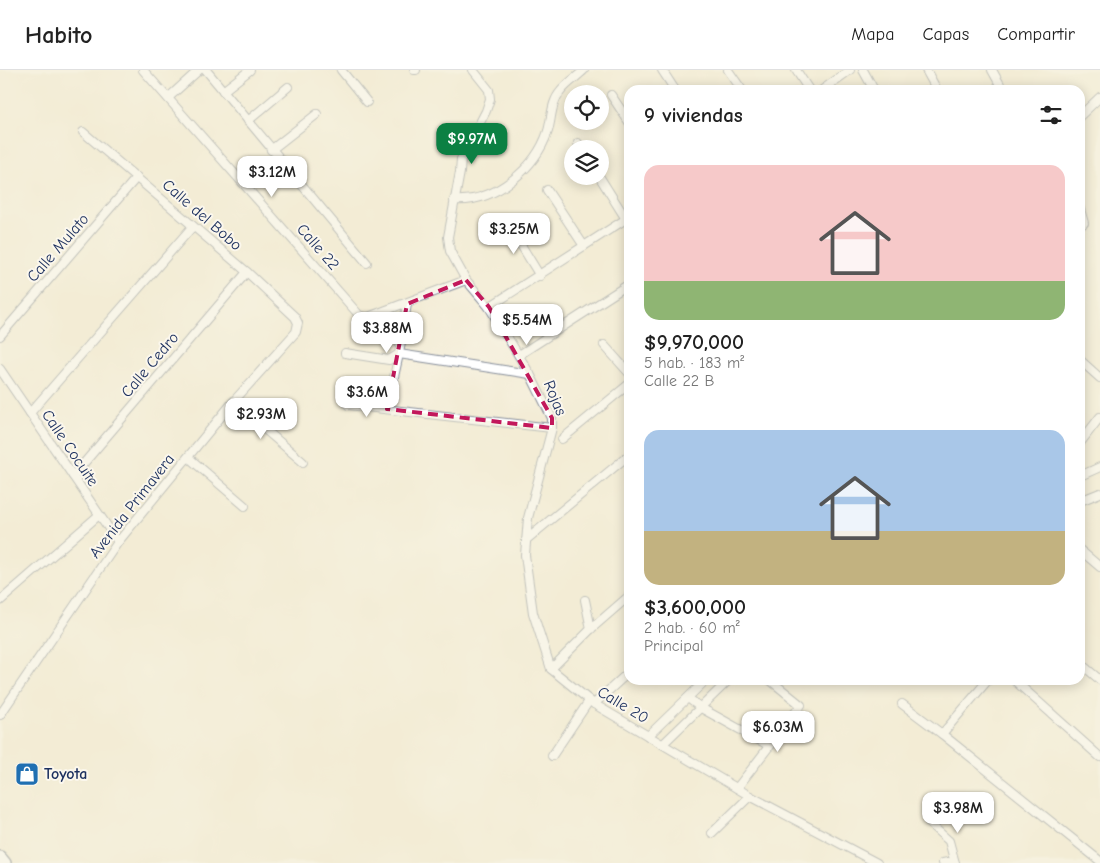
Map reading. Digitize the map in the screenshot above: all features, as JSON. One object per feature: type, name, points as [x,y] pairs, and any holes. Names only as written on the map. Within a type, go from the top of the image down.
[{"type":"main road","points":[[0,857],[5,863]]},
{"type":"street","name":"Calle 22","points":[[142,70],[360,316],[368,318],[466,280]]},
{"type":"street","points":[[168,98],[199,70]]},
{"type":"street","points":[[206,70],[367,263]]},
{"type":"street","points":[[223,91],[250,70]]},
{"type":"street","points":[[341,70],[367,102]]},
{"type":"street","name":"Rojas","points":[[472,70],[489,90],[490,99],[486,111],[460,159],[460,172],[448,236],[450,251],[466,280],[489,307],[530,374],[552,418],[552,428]]},
{"type":"street","points":[[454,200],[463,201],[497,190],[513,180],[527,167],[538,152],[548,131],[553,106],[561,91],[584,70]]},
{"type":"street","points":[[662,70],[672,85]]},
{"type":"street","points":[[728,70],[738,85]]},
{"type":"street","points":[[796,70],[806,85]]},
{"type":"street","points":[[829,85],[850,70]]},
{"type":"street","points":[[863,70],[871,85]]},
{"type":"street","points":[[926,70],[934,85]]},
{"type":"street","points":[[992,70],[1000,85]]},
{"type":"street","points":[[248,121],[288,87]]},
{"type":"street","points":[[611,96],[624,115]]},
{"type":"street","points":[[1085,111],[1100,96]]},
{"type":"street","points":[[1093,103],[1100,108]]},
{"type":"street","points":[[272,150],[317,114]]},
{"type":"street","name":"Calle del Bobo","points":[[83,132],[247,272],[295,317],[298,324]]},
{"type":"street","name":"Calle Mulato","points":[[0,336],[137,177]]},
{"type":"street","points":[[605,185],[624,212]]},
{"type":"street","points":[[547,190],[584,246]]},
{"type":"street","points":[[489,307],[624,221]]},
{"type":"street","points":[[507,222],[540,276]]},
{"type":"street","points":[[30,413],[193,226]]},
{"type":"street","name":"Calle Cedro","points":[[73,476],[247,272]]},
{"type":"street","points":[[519,355],[624,287]]},
{"type":"street","points":[[387,409],[407,304]]},
{"type":"street","name":"Avenida Primavera","points":[[0,716],[118,542],[233,402],[296,332],[298,324]]},
{"type":"street","points":[[604,344],[624,366]]},
{"type":"street","points":[[345,353],[389,360],[399,354],[530,374]]},
{"type":"street","points":[[1085,364],[1100,378]]},
{"type":"street","name":"Calle Cocuite","points":[[0,369],[118,542]]},
{"type":"street","points":[[562,439],[624,388]]},
{"type":"street","points":[[233,402],[303,462]]},
{"type":"street","points":[[348,405],[552,428],[528,518],[525,555],[532,613],[551,669],[591,629],[624,600]]},
{"type":"street","points":[[1085,436],[1100,417]]},
{"type":"street","points":[[188,457],[245,506]]},
{"type":"street","points":[[526,540],[624,459]]},
{"type":"street","points":[[1085,474],[1100,467]]},
{"type":"street","points":[[1085,499],[1100,493]]},
{"type":"street","points":[[0,600],[99,515]]},
{"type":"street","points":[[1085,554],[1100,568]]},
{"type":"street","points":[[585,600],[591,629]]},
{"type":"street","points":[[1085,667],[1100,680]]},
{"type":"street","name":"Calle 20","points":[[551,669],[591,703],[750,796],[877,863]]},
{"type":"street","points":[[552,756],[591,703],[624,676]]},
{"type":"street","points":[[648,736],[701,685]]},
{"type":"street","points":[[663,744],[724,685]]},
{"type":"street","points":[[737,788],[801,705],[776,685]]},
{"type":"street","points":[[942,734],[984,685]]},
{"type":"street","points":[[1020,685],[1100,757]]},
{"type":"street","points":[[688,698],[701,708],[770,746]]},
{"type":"street","points":[[902,704],[1100,861]]},
{"type":"street","points":[[712,833],[750,796]]},
{"type":"street","points":[[930,824],[949,841],[955,863],[943,863]]},
{"type":"highlighted area","points":[[466,280],[489,307],[552,418],[552,428],[387,409],[407,304]]},
{"type":"place","name":"Toyota","points":[[27,774]]}]
